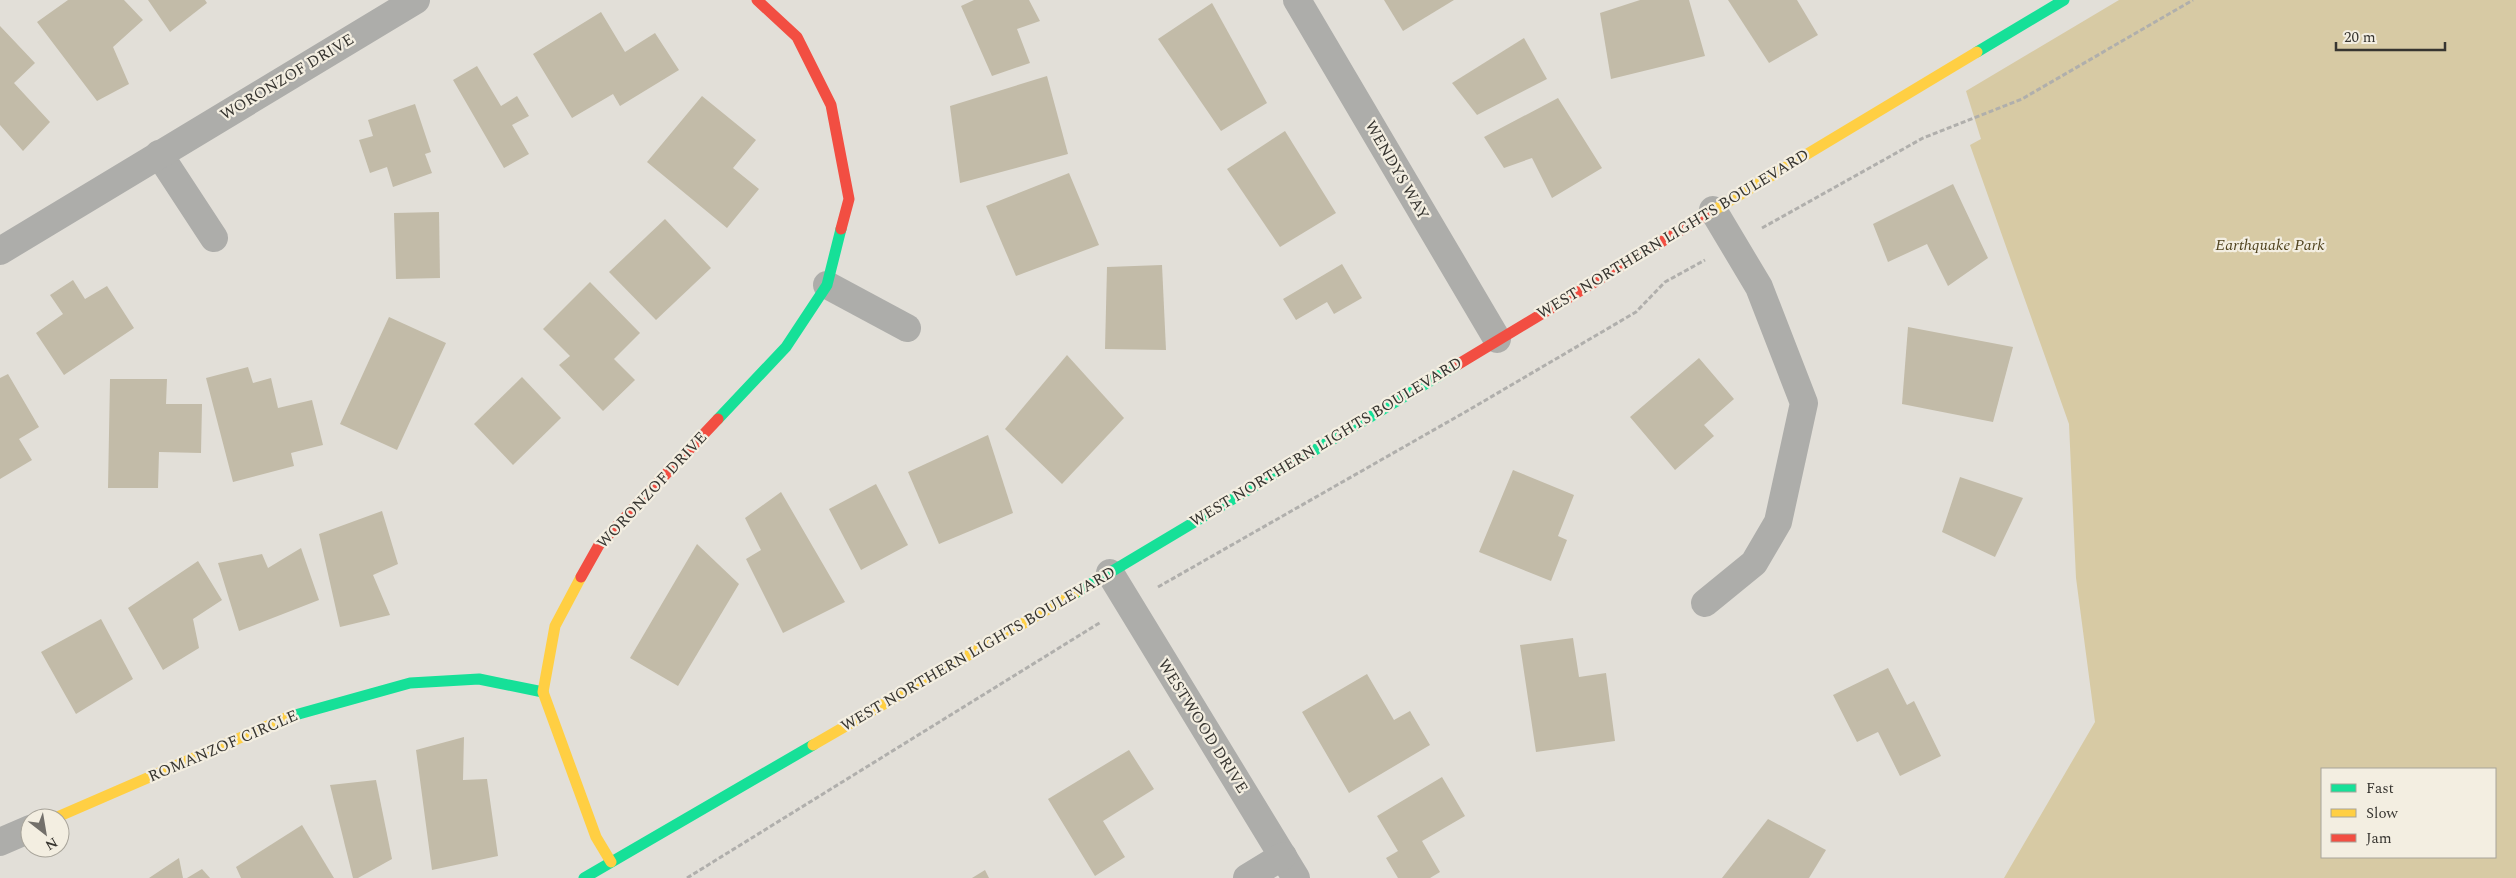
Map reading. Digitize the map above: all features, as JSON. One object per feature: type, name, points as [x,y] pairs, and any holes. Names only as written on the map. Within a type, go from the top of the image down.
[{"type":"street","name":"WORONZOF DRIVE","points":[[0,251],[416,0]]},
{"type":"street","name":"WORONZOF DRIVE","points":[[612,862],[596,837],[544,692],[555,626],[599,545],[786,347],[826,285],[849,199],[831,105],[797,38],[757,0]]},
{"type":"street","name":"WENDYS WAY","points":[[1297,0],[1497,339]]},
{"type":"street","name":"WEST NORTHERN LIGHTS BOULEVARD","points":[[584,878],[1110,573],[2064,0]]},
{"type":"street","points":[[159,154],[214,238]]},
{"type":"street","points":[[1705,603],[1754,563],[1778,522],[1804,403],[1759,287],[1713,210]]},
{"type":"street","points":[[826,285],[907,328]]},
{"type":"street","name":"WESTWOOD DRIVE","points":[[1110,573],[1290,867]]},
{"type":"street","name":"ROMANZOF CIRCLE","points":[[70,811],[286,716],[410,683],[479,679],[544,692]]},
{"type":"street","points":[[0,842],[20,833]]},
{"type":"street","points":[[1246,878],[1290,867]]},
{"type":"path","points":[[687,878],[1129,604],[1628,317],[1636,312],[1665,282],[1922,138],[2022,99],[2193,0]]},
{"type":"green space","name":"Earthquake Park","points":[[2119,0],[2516,0],[2516,878],[2004,878],[2095,722],[2076,578],[2069,424],[1970,145],[1981,139],[1966,91]]},
{"type":"building","points":[[68,0],[124,0],[143,20],[113,47],[129,84],[97,101],[37,22]]},
{"type":"building","points":[[148,0],[205,0],[207,3],[170,32]]},
{"type":"building","points":[[974,0],[1029,0],[1040,21],[1017,29],[1030,63],[992,76],[961,6]]},
{"type":"building","points":[[1384,0],[1454,0],[1403,31]]},
{"type":"building","points":[[1640,0],[1689,0],[1705,56],[1611,79],[1600,13]]},
{"type":"building","points":[[1728,0],[1797,0],[1818,35],[1769,63]]},
{"type":"building","points":[[1212,3],[1267,103],[1221,131],[1158,39]]},
{"type":"building","points":[[601,12],[625,52],[655,33],[679,70],[620,106],[613,94],[572,118],[533,54]]},
{"type":"building","points":[[0,26],[35,63],[14,83],[50,122],[23,151],[0,125]]},
{"type":"building","points":[[1524,38],[1547,79],[1477,115],[1452,83]]},
{"type":"building","points":[[477,66],[501,106],[517,96],[529,116],[512,125],[529,154],[504,168],[453,80]]},
{"type":"building","points":[[1047,76],[1068,154],[960,183],[950,106]]},
{"type":"building","points":[[702,96],[756,140],[733,168],[759,189],[727,228],[647,162]]},
{"type":"building","points":[[1558,98],[1602,168],[1552,198],[1532,158],[1504,168],[1484,137]]},
{"type":"building","points":[[415,104],[431,152],[425,154],[432,173],[393,187],[387,167],[370,173],[359,140],[373,136],[368,120]]},
{"type":"building","points":[[1285,131],[1336,213],[1280,247],[1227,169]]},
{"type":"building","points":[[1069,173],[1099,245],[1016,276],[986,206]]},
{"type":"building","points":[[1953,184],[1988,258],[1948,286],[1927,244],[1888,262],[1873,224]]},
{"type":"building","points":[[439,212],[440,278],[396,279],[394,213]]},
{"type":"building","points":[[665,219],[711,268],[656,320],[609,272]]},
{"type":"building","points":[[1342,264],[1362,298],[1334,314],[1327,302],[1296,320],[1283,299]]},
{"type":"building","points":[[1162,265],[1166,350],[1105,349],[1107,267]]},
{"type":"building","points":[[73,280],[85,299],[107,286],[134,328],[64,375],[36,333],[63,314],[50,295]]},
{"type":"building","points":[[590,282],[640,333],[614,359],[635,380],[603,411],[559,365],[570,356],[543,329]]},
{"type":"building","points":[[389,317],[446,343],[397,450],[340,424]]},
{"type":"building","points":[[1908,327],[2013,347],[1993,422],[1902,404]]},
{"type":"building","points":[[1067,355],[1124,418],[1062,484],[1005,429]]},
{"type":"building","points":[[1699,358],[1734,399],[1704,425],[1714,436],[1675,470],[1630,417]]},
{"type":"building","points":[[248,367],[253,383],[271,378],[278,408],[312,400],[323,445],[291,453],[294,466],[233,482],[206,378]]},
{"type":"building","points":[[8,374],[39,427],[19,439],[32,460],[0,479],[0,378]]},
{"type":"building","points":[[522,377],[561,418],[513,465],[474,424]]},
{"type":"building","points":[[110,379],[167,379],[166,404],[202,404],[201,453],[159,452],[158,488],[108,488]]},
{"type":"building","points":[[988,435],[1013,513],[939,544],[908,472]]},
{"type":"building","points":[[1513,470],[1574,495],[1558,536],[1567,540],[1551,581],[1479,552]]},
{"type":"building","points":[[1960,477],[2023,498],[1995,557],[1942,532]]},
{"type":"building","points":[[876,484],[908,545],[861,570],[829,509]]},
{"type":"building","points":[[781,492],[845,602],[783,633],[746,559],[761,550],[745,518]]},
{"type":"building","points":[[382,511],[398,564],[373,575],[390,615],[340,627],[319,534]]},
{"type":"building","points":[[697,544],[739,584],[678,686],[630,658]]},
{"type":"building","points":[[301,548],[319,600],[239,631],[218,563],[262,554],[268,568]]},
{"type":"building","points":[[198,561],[222,600],[193,619],[199,648],[163,670],[128,608]]},
{"type":"building","points":[[101,619],[133,679],[76,714],[41,652]]},
{"type":"building","points":[[1573,638],[1579,677],[1606,673],[1615,741],[1536,752],[1520,645]]},
{"type":"building","points":[[1888,668],[1907,705],[1914,701],[1941,756],[1900,776],[1878,732],[1857,742],[1833,695]]},
{"type":"building","points":[[1367,674],[1394,720],[1410,711],[1430,745],[1349,793],[1302,712]]},
{"type":"building","points":[[464,737],[463,780],[487,779],[498,856],[432,870],[416,750]]},
{"type":"building","points":[[1129,750],[1154,789],[1103,821],[1125,857],[1095,876],[1048,799]]},
{"type":"building","points":[[1442,777],[1465,816],[1422,841],[1440,872],[1430,878],[1398,878],[1386,858],[1398,851],[1377,816]]},
{"type":"building","points":[[376,780],[392,859],[358,878],[353,878],[330,785]]},
{"type":"building","points":[[1768,819],[1826,850],[1809,878],[1722,878]]},
{"type":"building","points":[[302,825],[334,878],[241,878],[236,867]]},
{"type":"building","points":[[179,858],[183,878],[149,878]]},
{"type":"building","points":[[202,869],[210,878],[187,878]]},
{"type":"building","points":[[985,870],[989,878],[972,878]]},
{"type":"traffic: fast","points":[[1977,52],[2064,0]]},
{"type":"traffic: fast","points":[[718,419],[786,347],[827,285],[841,229]]},
{"type":"traffic: fast","points":[[1074,594],[1457,365]]},
{"type":"traffic: fast","points":[[288,717],[410,683],[479,679],[543,692]]},
{"type":"traffic: fast","points":[[584,878],[813,745]]},
{"type":"traffic: slow","points":[[1706,215],[1977,52]]},
{"type":"traffic: slow","points":[[581,577],[555,626],[543,692],[596,837],[611,862]]},
{"type":"traffic: slow","points":[[813,745],[1074,594]]},
{"type":"traffic: slow","points":[[70,811],[288,717]]},
{"type":"traffic: jam","points":[[757,0],[797,37],[831,105],[849,199],[841,229]]},
{"type":"traffic: jam","points":[[1457,365],[1706,215]]},
{"type":"traffic: jam","points":[[581,577],[599,545],[718,419]]}]
